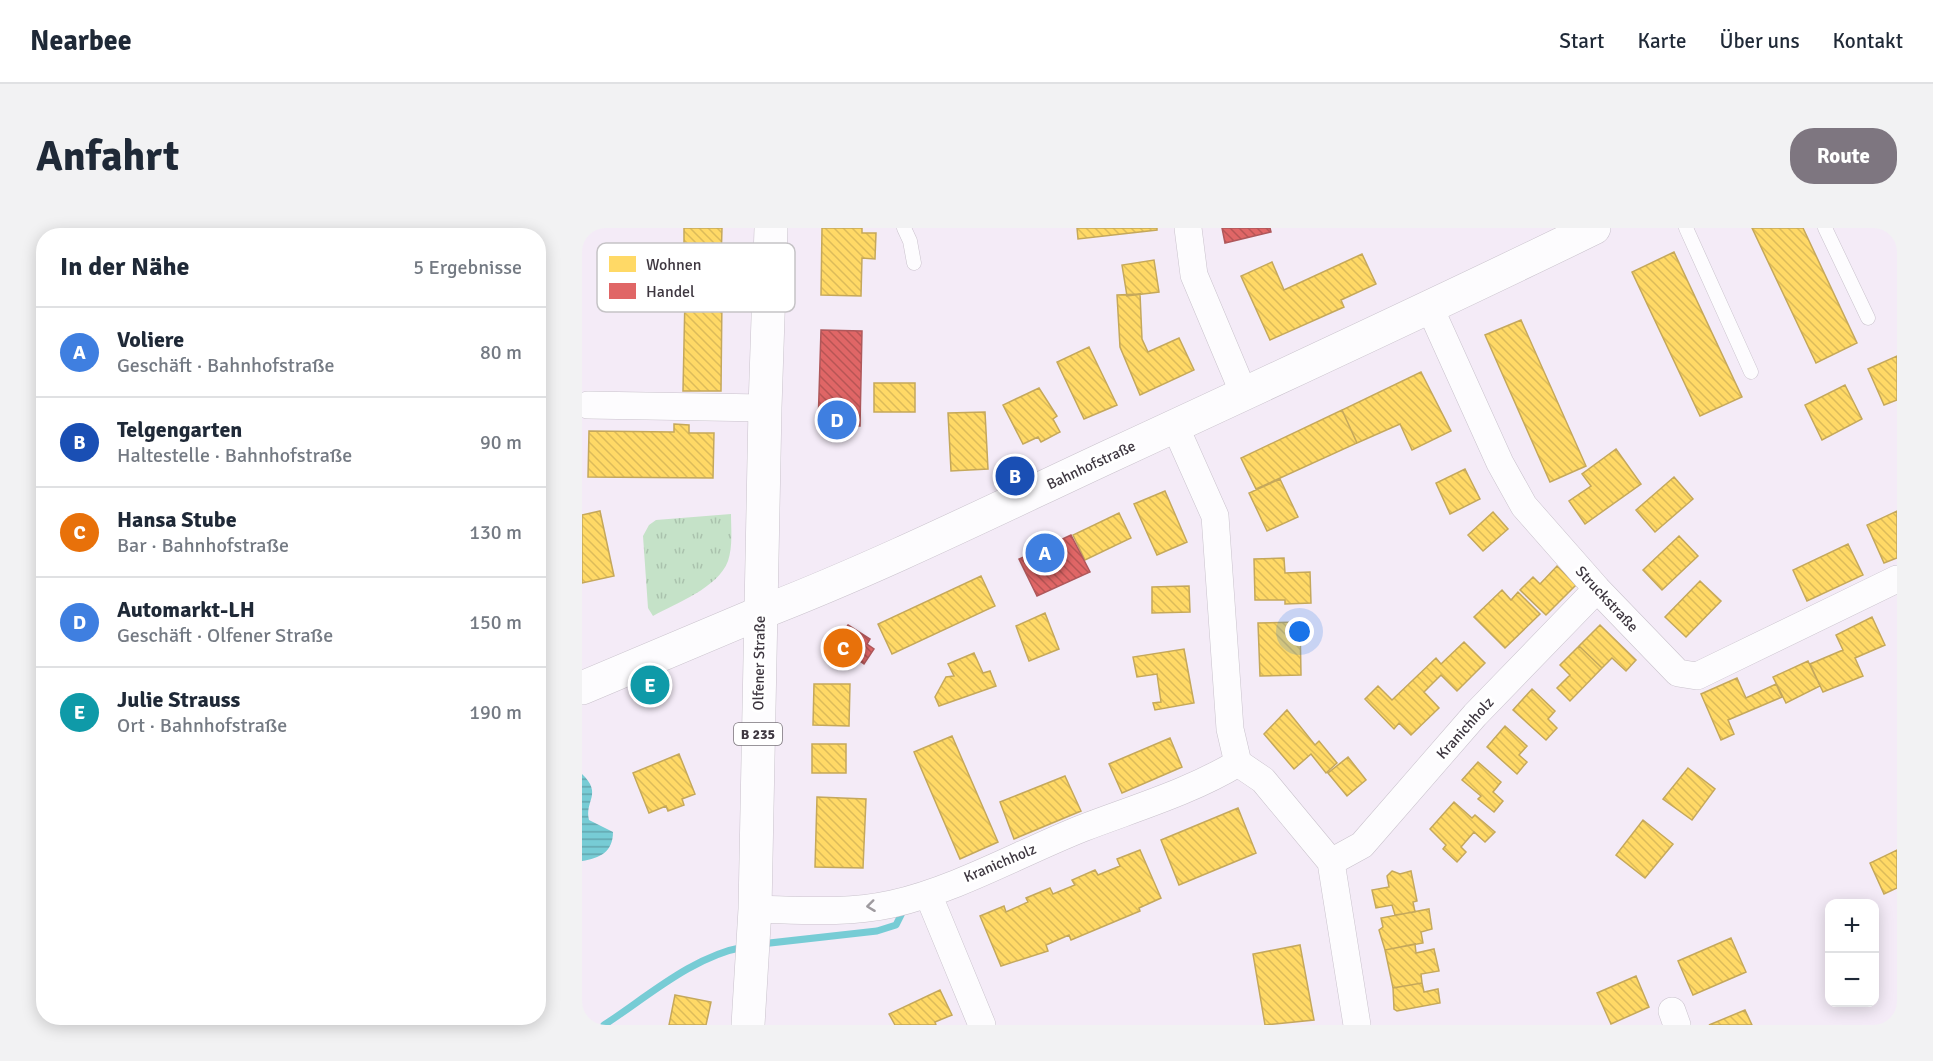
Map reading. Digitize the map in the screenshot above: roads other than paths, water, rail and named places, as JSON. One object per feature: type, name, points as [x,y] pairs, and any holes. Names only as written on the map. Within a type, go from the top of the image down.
[{"type":"main road","name":"Olfener Straße","points":[[770,243],[771,228]]},
{"type":"main road","name":"Bahnhofstraße","points":[[582,688],[818,591],[1430,308],[1594,228]]},
{"type":"main road","name":"Olfener Straße","points":[[748,1025],[754,934],[768,312]]},
{"type":"street","points":[[1188,228],[1194,275],[1245,394]]},
{"type":"street","name":"Struckstraße","points":[[1430,308],[1500,463],[1524,506],[1597,589],[1678,673],[1697,676],[1897,579]]},
{"type":"street","points":[[588,405],[765,408]]},
{"type":"street","points":[[1175,426],[1215,516],[1230,729],[1238,763],[1263,780],[1331,862],[1358,1025]]},
{"type":"street","name":"Kranichholz","points":[[1331,862],[1362,845],[1475,715],[1597,589]]},
{"type":"street","name":"Kranichholz","points":[[754,934],[850,909],[890,904],[928,894],[1081,829],[1212,779],[1238,763]]},
{"type":"street","points":[[928,894],[982,1025]]},
{"type":"lane","points":[[904,228],[910,241],[914,263]]},
{"type":"lane","points":[[1686,228],[1751,372]]},
{"type":"lane","points":[[1825,228],[1868,318]]},
{"type":"water","points":[[582,774],[588,781],[592,792],[589,820],[613,832],[611,845],[604,853],[582,861]]},
{"type":"waterway","points":[[761,944],[877,931],[896,925],[901,915]]},
{"type":"waterway","points":[[604,1025],[689,968],[725,952],[744,947]]},
{"type":"place","name":"Automarkt-LH","points":[[837,420]]},
{"type":"place","name":"Telgengarten","points":[[1015,476]]},
{"type":"place","name":"Voliere","points":[[1045,553]]},
{"type":"place","name":"Hansa Stube","points":[[843,648]]},
{"type":"place","name":"Julie Strauss","points":[[650,685]]}]
